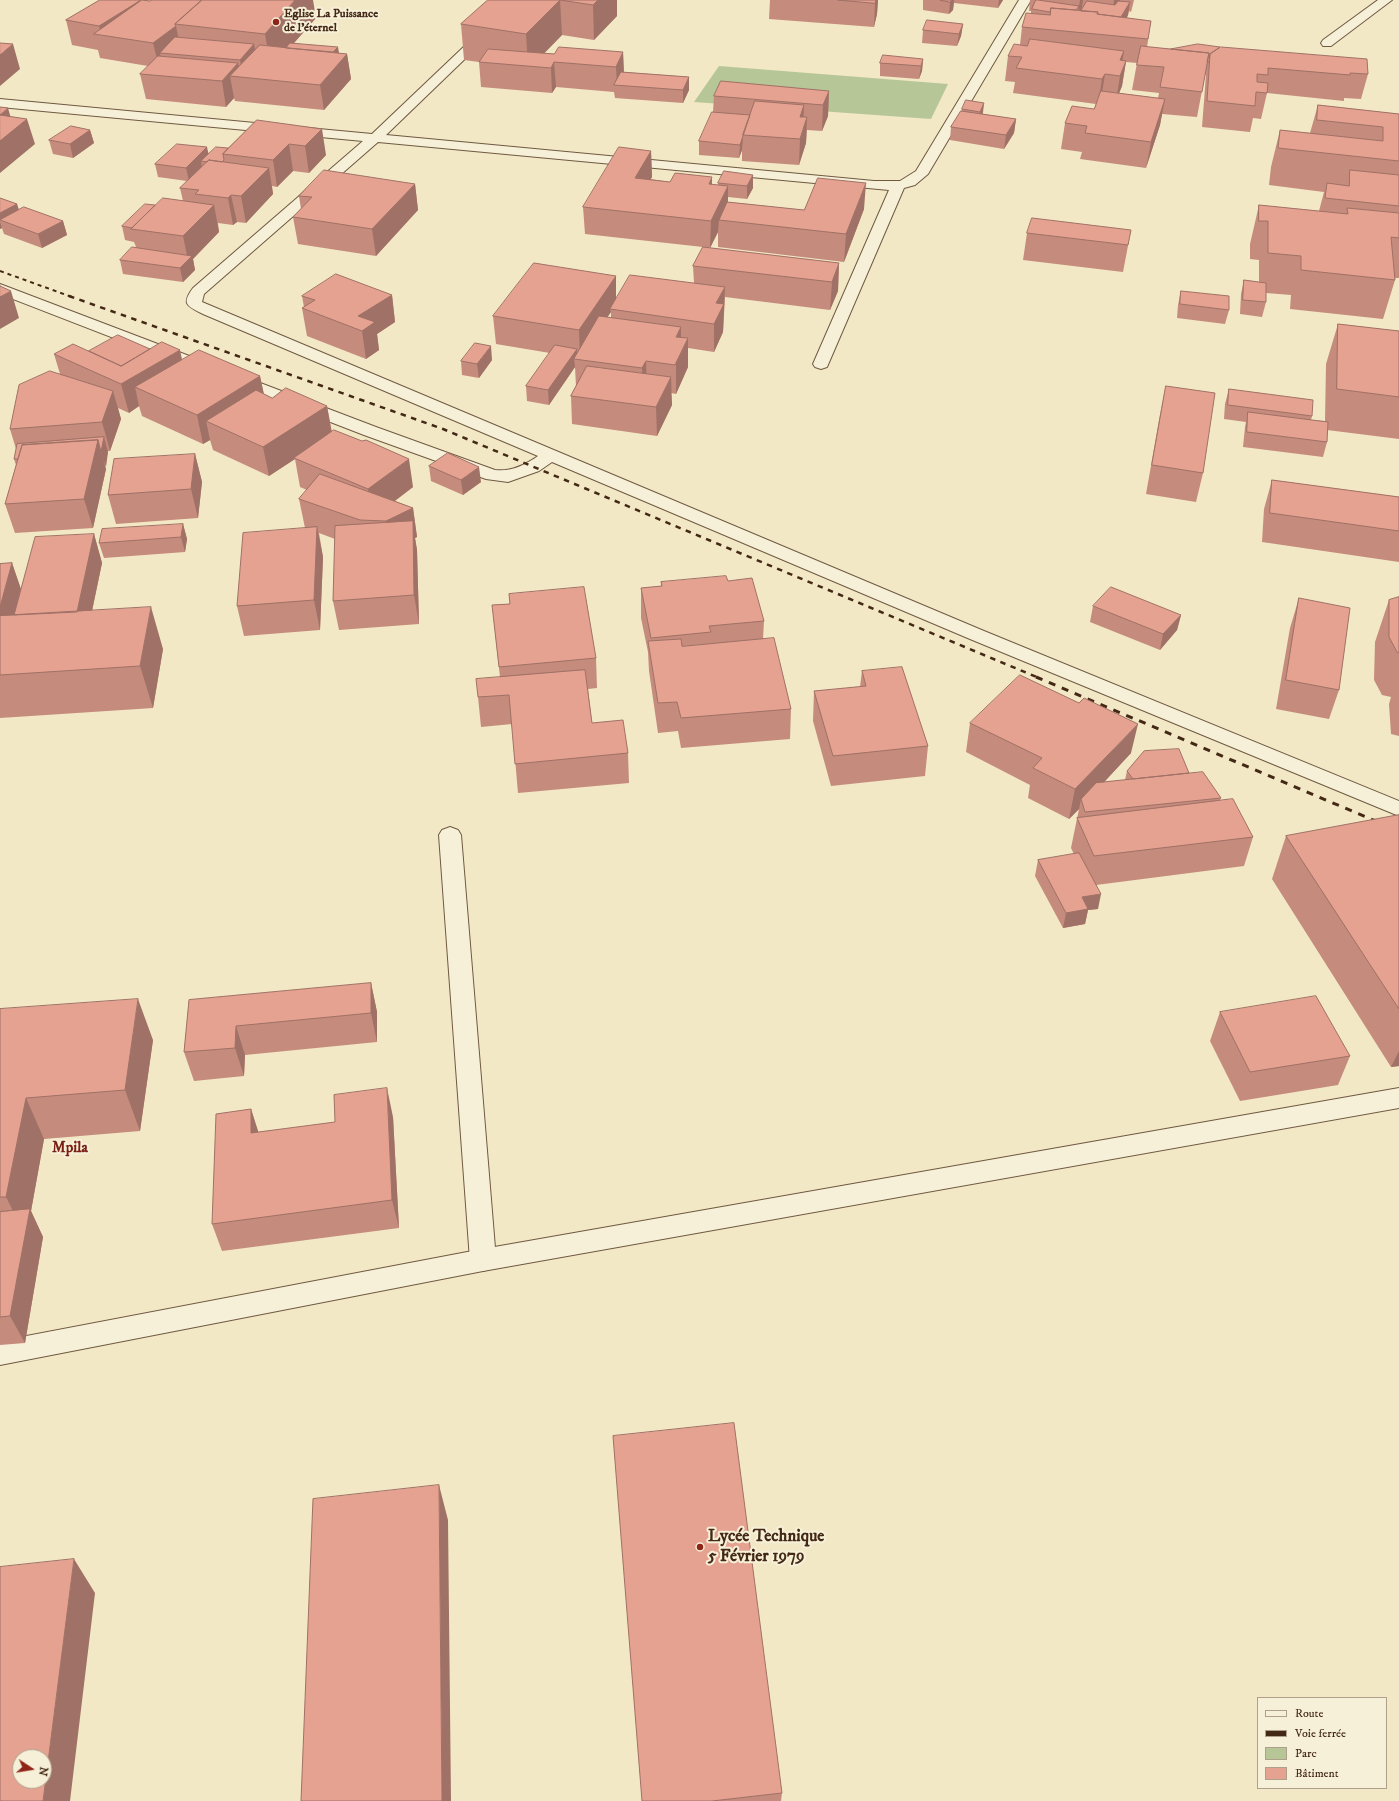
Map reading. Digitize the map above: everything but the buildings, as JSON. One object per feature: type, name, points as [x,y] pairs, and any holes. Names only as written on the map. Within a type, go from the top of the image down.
[{"type":"street","points":[[520,0],[375,138],[198,290],[194,298],[194,304],[208,312],[977,635],[1399,809]]},
{"type":"street","points":[[0,102],[898,186],[913,182],[922,174],[1024,0]]},
{"type":"street","points":[[1327,43],[1386,0]]},
{"type":"street","points":[[821,364],[898,186]]},
{"type":"street","points":[[0,289],[370,431],[492,475],[508,477],[533,467],[551,456]]},
{"type":"street","points":[[450,835],[483,1260]]},
{"type":"street","points":[[0,1353],[483,1260],[1399,1098]]},
{"type":"green space","points":[[719,66],[948,84],[931,119],[694,102]]},
{"type":"railway","points":[[0,271],[72,297]]},
{"type":"railway","points":[[69,296],[443,429],[1039,678]]},
{"type":"railway","points":[[1036,677],[1399,831]]},
{"type":"place","name":"Eglise La Puissance de l'éternel","points":[[276,22]]},
{"type":"place","name":"Lycée Technique 5 Février 1979","points":[[700,1547]]},
{"type":"district","name":"Mpila","points":[[70,1149]]}]
